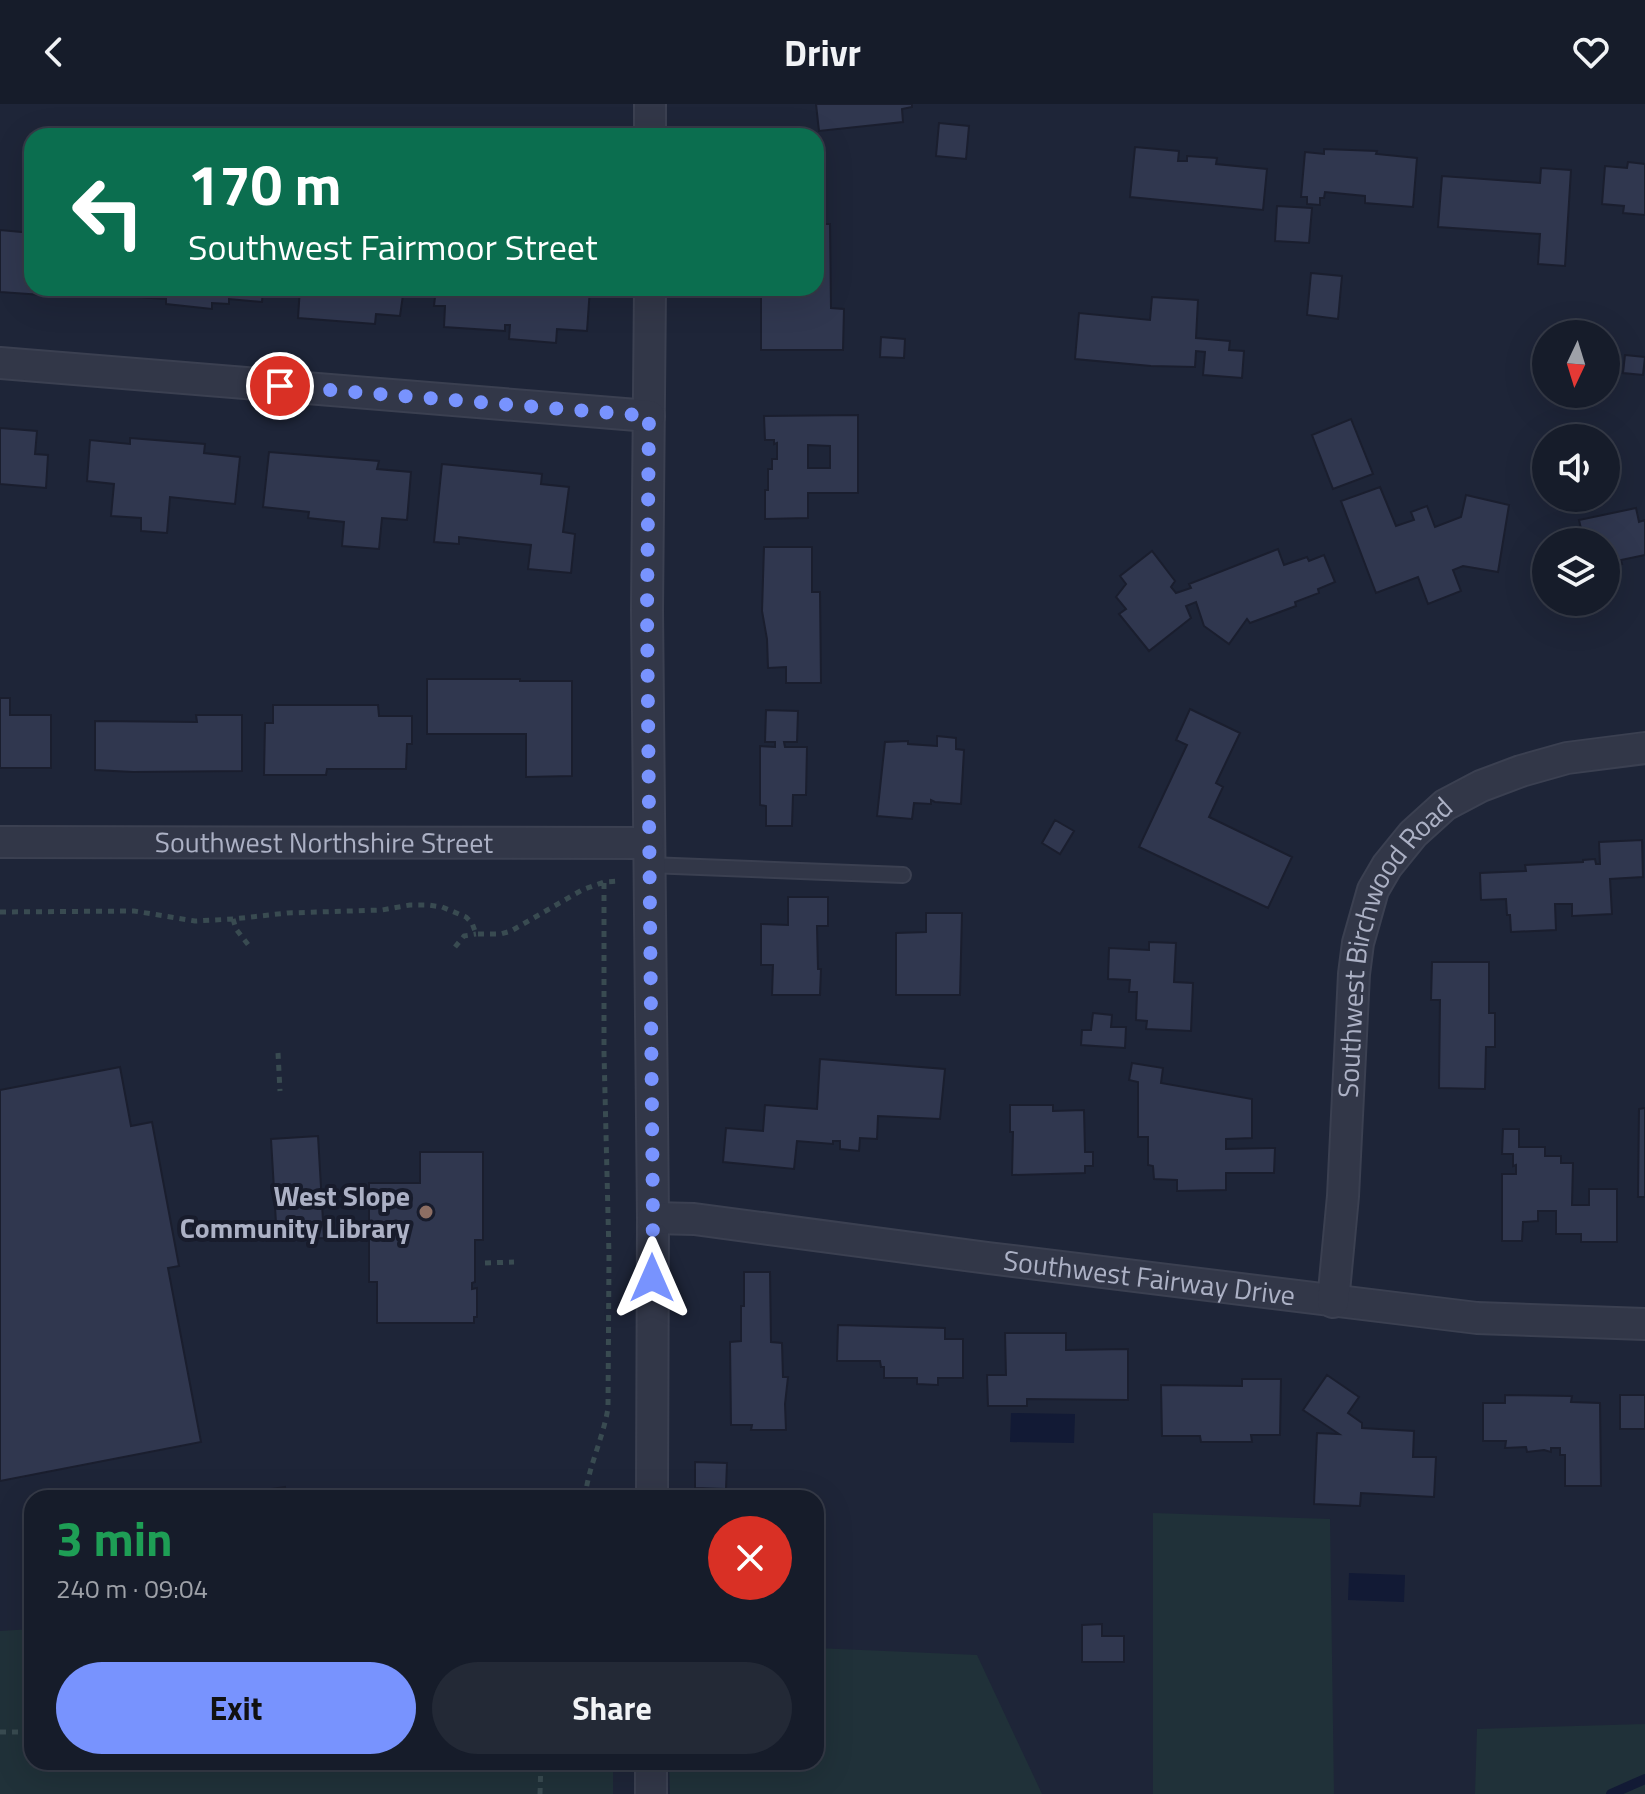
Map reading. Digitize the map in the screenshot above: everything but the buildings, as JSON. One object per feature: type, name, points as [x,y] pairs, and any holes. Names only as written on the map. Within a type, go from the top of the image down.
[{"type":"street","points":[[650,104],[650,128]]},
{"type":"street","points":[[650,296],[647,610],[653,1218],[652,1490]]},
{"type":"street","points":[[0,363],[649,416]]},
{"type":"street","name":"Southwest Birchwood Road","points":[[1333,1302],[1343,1196],[1354,974],[1358,943],[1373,890],[1387,866],[1413,834],[1445,805],[1481,786],[1567,758],[1645,748]]},
{"type":"street","name":"Southwest Northshire Street","points":[[0,842],[649,863]]},
{"type":"street","name":"Southwest Fairway Drive","points":[[653,1218],[694,1219],[1477,1318],[1645,1324]]},
{"type":"street","points":[[651,1770],[651,1794]]},
{"type":"lane","points":[[649,863],[903,875]]},
{"type":"path","points":[[455,947],[464,936],[511,931],[569,896],[649,863]]},
{"type":"path","points":[[586,1490],[608,1408],[604,882]]},
{"type":"path","points":[[0,912],[134,911],[195,921],[428,905],[466,917],[476,934]]},
{"type":"path","points":[[233,919],[236,929],[250,947]]},
{"type":"path","points":[[278,1053],[280,1091]]},
{"type":"path","points":[[485,1263],[514,1262]]},
{"type":"path","points":[[0,1732],[24,1732]]},
{"type":"path","points":[[540,1794],[541,1770]]},
{"type":"shaded area","points":[[1153,1513],[1330,1519],[1334,1794],[1153,1794]]},
{"type":"shaded area","points":[[24,1630],[24,1770],[613,1770],[613,1794],[0,1794],[0,1631]]},
{"type":"shaded area","points":[[824,1648],[977,1655],[1042,1794],[670,1794],[669,1770],[824,1770]]},
{"type":"shaded area","points":[[1645,1724],[1645,1794],[1475,1794],[1477,1729]]},
{"type":"water","points":[[1011,1413],[1075,1414],[1074,1443],[1010,1442]]},
{"type":"water","points":[[1349,1573],[1405,1575],[1404,1602],[1348,1600]]},
{"type":"waterway","points":[[1611,1794],[1645,1779]]},
{"type":"place","name":"West Slope Community Library","points":[[426,1212]]},
{"type":"route","points":[[280,386],[649,416],[647,610],[652,1278]]}]
